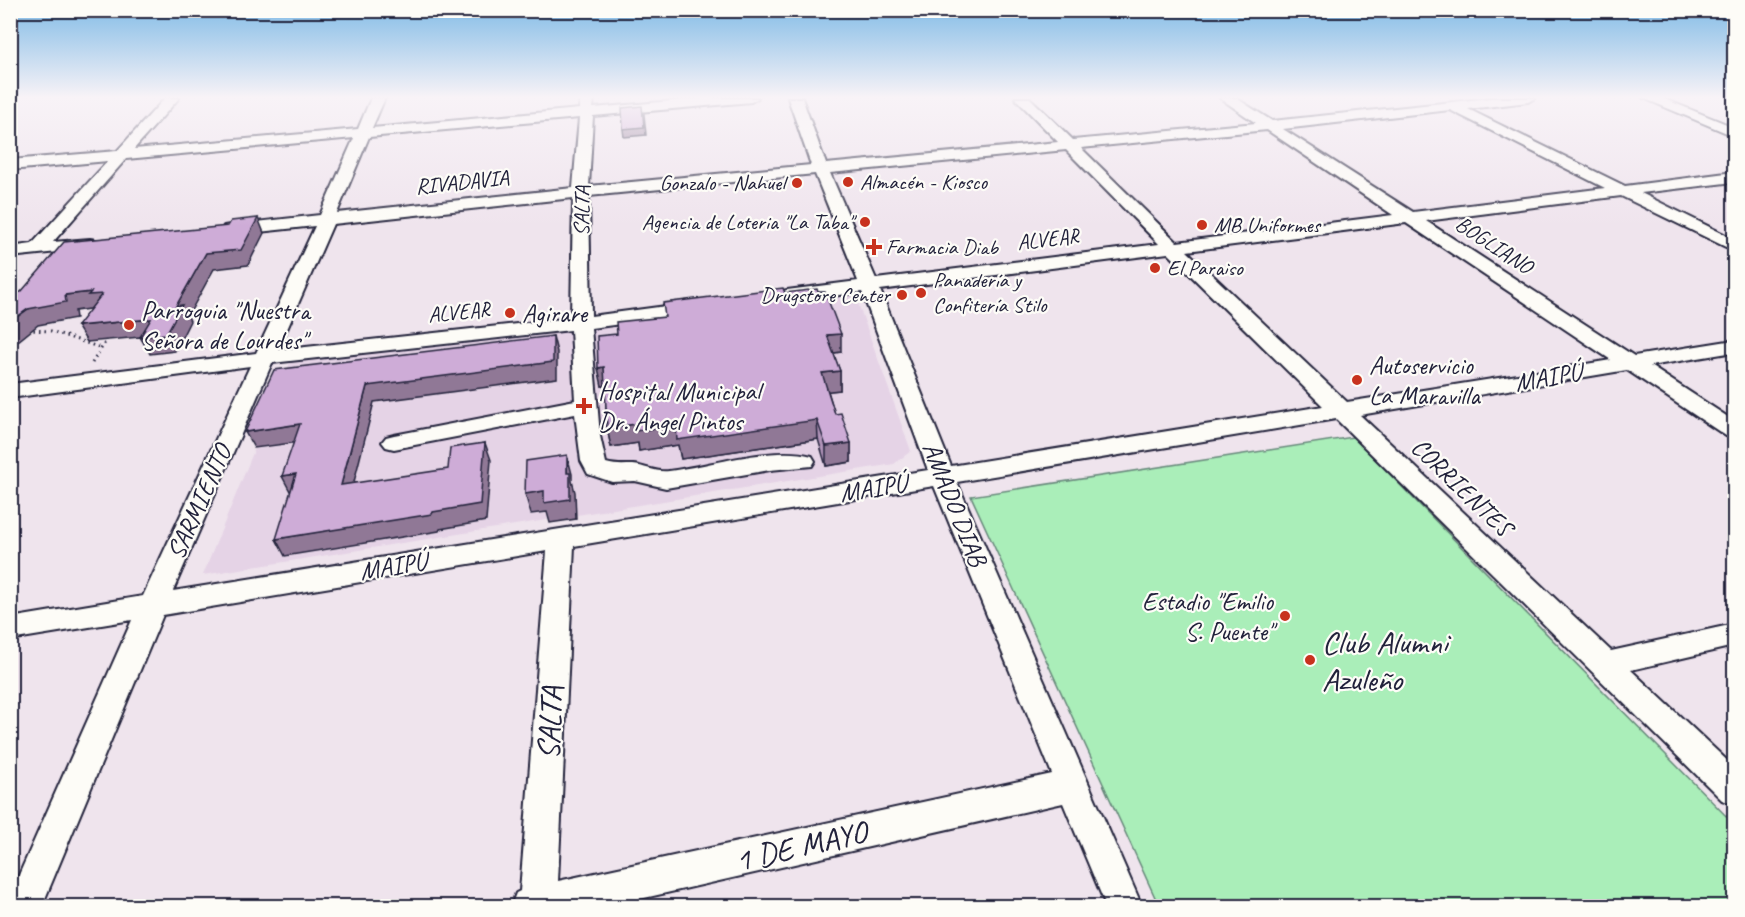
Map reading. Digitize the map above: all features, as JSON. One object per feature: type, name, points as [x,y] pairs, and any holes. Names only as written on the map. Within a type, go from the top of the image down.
[{"type":"street","points":[[37,250],[133,141]]},
{"type":"street","points":[[10,165],[276,141]]},
{"type":"street","name":"SARMIENTO","points":[[24,906],[153,605],[326,220],[359,141]]},
{"type":"street","name":"SALTA","points":[[584,141],[581,192],[581,323],[585,405],[593,461],[597,468],[612,474],[635,473],[666,480],[770,462],[803,461]]},
{"type":"street","name":"AMADO DIAB","points":[[810,141],[943,477],[1124,906]]},
{"type":"street","name":"CORRIENTES","points":[[1063,141],[1734,789]]},
{"type":"street","name":"RIVADAVIA","points":[[209,232],[581,192],[1102,141]]},
{"type":"street","name":"BOGLIANO","points":[[1292,141],[1734,431]]},
{"type":"street","points":[[1522,141],[1734,246]]},
{"type":"street","name":"ALVEAR","points":[[765,299],[1734,177]]},
{"type":"street","points":[[10,252],[103,243]]},
{"type":"street","name":"ALVEAR","points":[[10,391],[263,358],[581,323],[719,305]]},
{"type":"street","name":"MAIPÚ","points":[[10,629],[1734,346]]},
{"type":"street","points":[[394,442],[585,405]]},
{"type":"street","name":"SALTA","points":[[535,906],[561,539]]},
{"type":"street","points":[[1605,664],[1734,635]]},
{"type":"street","name":"1 DE MAYO","points":[[535,906],[1073,785]]},
{"type":"path","points":[[28,330],[51,331],[101,348]]},
{"type":"shaded area","name":"Hospital Municipal Dr. Ángel Pintos","points":[[855,295],[911,451],[894,464],[203,575],[291,360]]},
{"type":"green space","name":"Club Alumni Azuleño","points":[[1353,437],[1734,824],[1734,906],[1504,906],[1500,902],[1481,906],[1159,906],[971,496]]},
{"type":"building","points":[[258,218],[241,250],[206,253],[176,306],[182,305],[166,334],[140,337],[151,319],[77,326],[102,294],[88,295],[91,292],[65,295],[66,302],[28,309],[10,322],[10,293],[21,292],[64,242],[228,226],[231,221]]},
{"type":"building","points":[[783,288],[785,293],[817,289],[818,292],[825,292],[841,334],[827,335],[840,371],[822,373],[835,414],[841,413],[851,443],[826,446],[817,420],[677,440],[676,426],[635,431],[635,424],[607,428],[604,367],[598,368],[597,336],[617,334],[616,322],[665,317],[663,303]]},
{"type":"building","points":[[553,336],[553,362],[367,386],[341,485],[448,469],[450,448],[485,443],[480,504],[276,539],[296,474],[282,476],[300,424],[245,432],[274,370]]},
{"type":"building","points":[[567,455],[570,499],[544,503],[544,491],[525,494],[526,461]]},
{"type":"place","name":"Almacén - Kiosco","points":[[848,182]]},
{"type":"place","name":"Gonzalo - Nahuel","points":[[797,183]]},
{"type":"place","name":"Agencia de Loteria \"La Taba\"","points":[[865,222]]},
{"type":"place","name":"MB Uniformes","points":[[1202,225]]},
{"type":"place","name":"Farmacia Diab","points":[[874,247]]},
{"type":"place","name":"El Paraiso","points":[[1155,268]]},
{"type":"place","name":"Panadería y Confitería Stilo","points":[[921,293]]},
{"type":"place","name":"Drugstore Center","points":[[902,295]]},
{"type":"place","name":"Agirare","points":[[510,313]]},
{"type":"place","name":"Parroquia \"Nuestra Señora de Lourdes\"","points":[[129,325]]},
{"type":"place","name":"Autoservicio La Maravilla","points":[[1357,380]]},
{"type":"place","name":"Hospital Municipal Dr. Ángel Pintos","points":[[584,406]]},
{"type":"place","name":"Estadio \"Emilio S. Puente\"","points":[[1285,616]]},
{"type":"place","name":"Club Alumni Azuleño","points":[[1310,660]]}]
